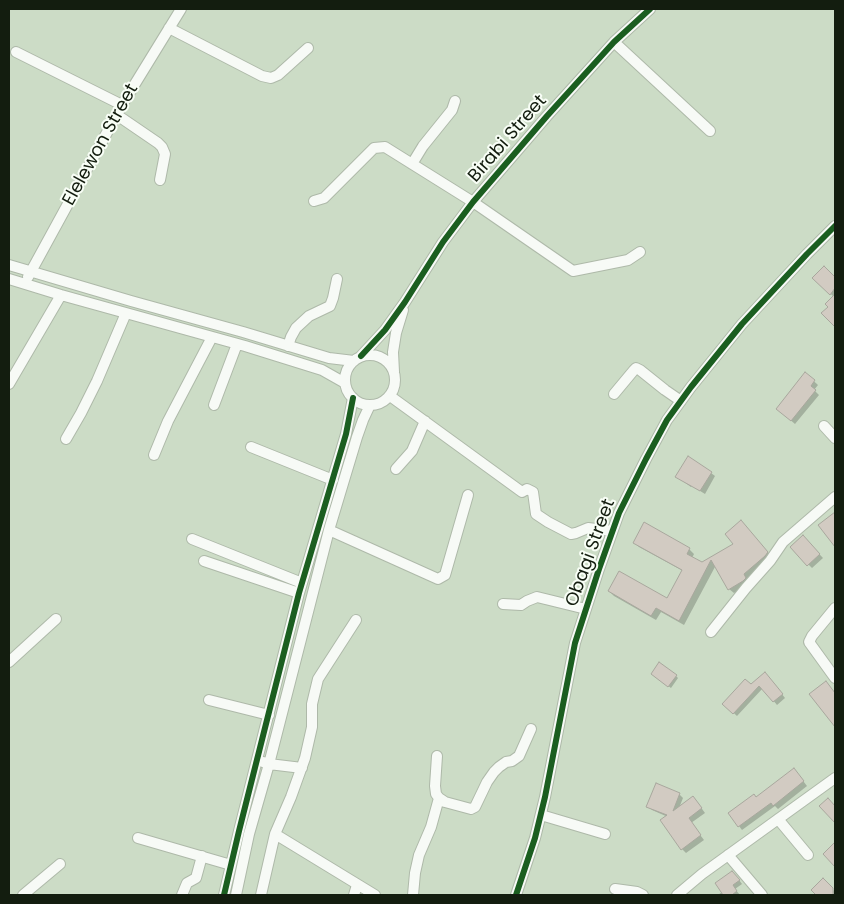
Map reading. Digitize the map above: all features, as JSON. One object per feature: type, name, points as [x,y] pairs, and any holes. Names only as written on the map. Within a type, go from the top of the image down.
[{"type":"street","name":"Elelewon Street","points":[[25,284],[122,105],[181,9]]},
{"type":"street","name":"Birabi Street","points":[[405,302],[443,242],[473,202],[614,42],[650,9]]},
{"type":"street","points":[[169,28],[262,76],[271,78],[278,75],[308,48]]},
{"type":"street","points":[[614,42],[710,131]]},
{"type":"street","points":[[16,52],[122,105]]},
{"type":"street","points":[[412,164],[429,137],[452,110],[455,101]]},
{"type":"street","points":[[117,115],[162,147],[165,154],[160,180]]},
{"type":"street","points":[[314,201],[324,198],[374,148],[385,147],[473,202],[573,271],[628,260],[640,252]]},
{"type":"street","name":"Obagi Street","points":[[516,895],[535,838],[575,643],[598,569],[619,514],[667,420],[681,400],[742,324],[835,226]]},
{"type":"street","points":[[9,265],[329,358],[358,359],[369,355],[378,356],[385,359],[394,372]]},
{"type":"street","points":[[9,279],[322,370],[345,383]]},
{"type":"street","points":[[288,346],[290,336],[296,328],[310,316],[330,306],[337,279]]},
{"type":"street","points":[[9,384],[61,295]]},
{"type":"street","points":[[405,302],[396,333],[393,352],[394,388],[390,396],[381,402],[370,405],[358,402],[348,391],[345,383],[349,367],[386,330],[405,302]]},
{"type":"street","points":[[66,439],[97,381],[126,313]]},
{"type":"street","points":[[154,455],[168,420],[212,338]]},
{"type":"street","points":[[214,405],[237,344]]},
{"type":"street","points":[[614,394],[636,368],[681,400]]},
{"type":"street","points":[[390,396],[522,492],[527,489],[534,492],[536,514],[548,522],[571,534],[588,528],[612,532]]},
{"type":"street","points":[[236,895],[244,832],[258,760],[301,588],[346,434],[353,398]]},
{"type":"street","points":[[224,895],[232,865],[269,764],[329,530],[357,437],[370,405]]},
{"type":"street","points":[[396,469],[412,451],[425,421]]},
{"type":"street","points":[[824,426],[835,438]]},
{"type":"street","points":[[251,447],[333,480]]},
{"type":"street","points":[[329,530],[438,579],[445,575],[468,495]]},
{"type":"street","points":[[711,632],[770,561],[783,542],[835,497]]},
{"type":"street","points":[[192,538],[301,588]]},
{"type":"street","points":[[204,560],[301,588]]},
{"type":"street","points":[[502,604],[521,605],[537,597],[586,609]]},
{"type":"street","points":[[835,608],[809,642],[835,678]]},
{"type":"street","points":[[9,662],[56,619]]},
{"type":"street","points":[[261,895],[275,834],[292,797],[305,758],[312,727],[312,704],[318,679],[356,620]]},
{"type":"street","points":[[209,700],[269,715]]},
{"type":"street","points":[[437,756],[436,794],[445,802],[471,809],[475,807],[494,772],[506,762],[512,761],[518,756],[531,729]]},
{"type":"street","points":[[258,760],[269,764],[302,768]]},
{"type":"street","points":[[677,895],[702,874],[835,778]]},
{"type":"street","points":[[413,895],[419,855],[431,827],[440,798]]},
{"type":"street","points":[[540,815],[605,834]]},
{"type":"street","points":[[778,819],[808,855]]},
{"type":"street","points":[[275,834],[356,890],[375,895]]},
{"type":"street","points":[[138,838],[232,865]]},
{"type":"street","points":[[728,855],[762,895]]},
{"type":"street","points":[[182,895],[187,883],[196,879],[202,856]]},
{"type":"street","points":[[23,895],[60,864]]},
{"type":"street","points":[[615,889],[637,892],[644,895]]},
{"type":"building","points":[[824,266],[835,277],[835,288],[830,295],[812,278]]},
{"type":"building","points":[[835,294],[835,327],[821,313],[828,307],[825,304]]},
{"type":"building","points":[[805,372],[815,380],[811,386],[816,390],[791,421],[776,409]]},
{"type":"building","points":[[688,456],[712,472],[700,491],[675,477]]},
{"type":"building","points":[[835,512],[835,547],[818,525]]},
{"type":"building","points":[[741,520],[768,552],[744,574],[746,578],[743,581],[728,590],[711,560],[679,621],[656,608],[651,616],[608,591],[619,571],[667,598],[682,570],[633,543],[644,522],[690,548],[687,554],[702,562],[733,544],[725,534]]},
{"type":"building","points":[[803,535],[820,554],[807,566],[790,547]]},
{"type":"building","points":[[659,662],[677,675],[668,687],[651,674]]},
{"type":"building","points":[[765,672],[783,694],[773,702],[759,686],[733,714],[722,704],[745,679],[751,684]]},
{"type":"building","points":[[826,681],[835,693],[835,727],[809,694]]},
{"type":"building","points":[[794,768],[804,781],[773,806],[771,803],[738,827],[728,813],[754,794],[756,797]]},
{"type":"building","points":[[656,783],[680,793],[673,811],[693,796],[702,808],[689,818],[701,835],[681,850],[660,820],[667,815],[646,807]]},
{"type":"building","points":[[828,798],[835,806],[835,823],[819,806]]},
{"type":"building","points":[[835,842],[835,867],[823,854]]},
{"type":"building","points":[[732,871],[740,880],[733,885],[737,891],[732,895],[723,895],[715,883]]},
{"type":"building","points":[[823,878],[833,888],[833,895],[816,895],[811,890]]},
{"type":"cycle path","points":[[361,356],[385,330],[443,242],[473,202],[614,42],[650,9]]},
{"type":"cycle path","points":[[516,895],[535,838],[545,797],[575,643],[619,513],[667,420],[691,387],[742,324],[835,226]]},
{"type":"cycle path","points":[[224,895],[299,593],[346,434],[353,398]]}]
